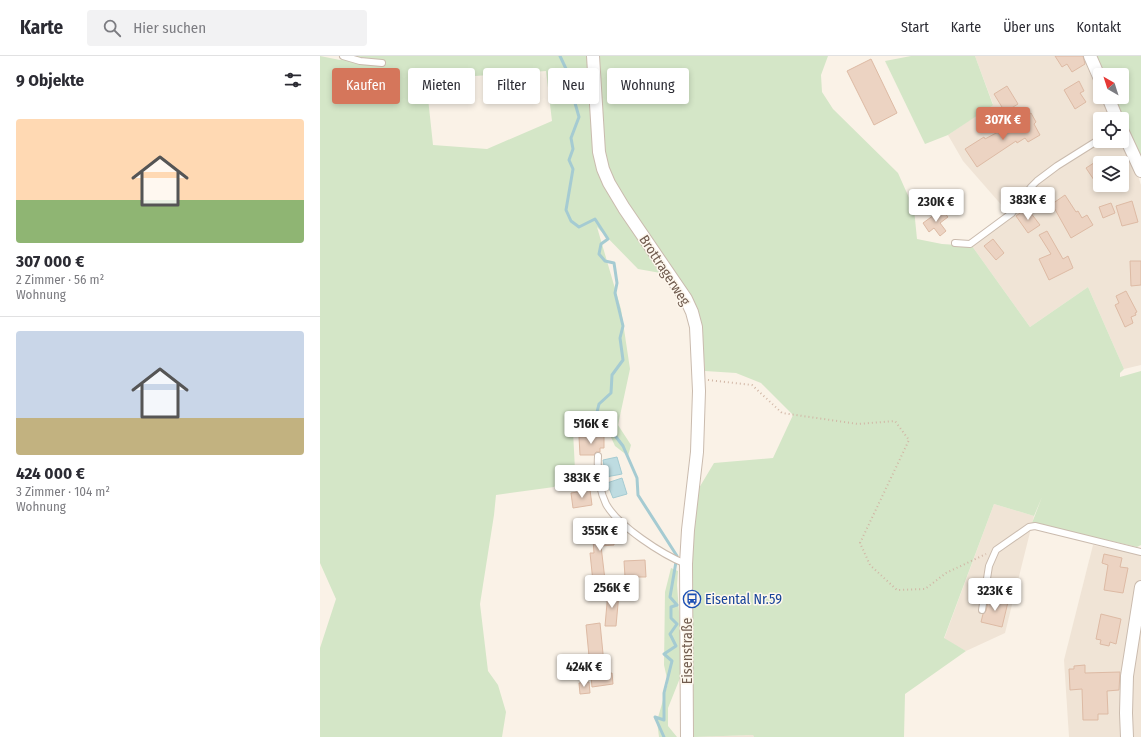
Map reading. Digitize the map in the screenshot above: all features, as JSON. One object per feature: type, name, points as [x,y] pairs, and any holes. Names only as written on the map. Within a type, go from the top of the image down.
[{"type":"street","name":"Brottragerweg","points":[[593,56],[599,152],[603,169],[609,183],[624,208],[686,299],[692,312],[696,327],[699,379],[697,452],[688,530],[680,562]]},
{"type":"street","points":[[1090,56],[1095,68]]},
{"type":"street","points":[[1129,145],[1141,171]]},
{"type":"street","name":"Eisenstraße","points":[[680,562],[687,737]]},
{"type":"street","points":[[1127,737],[1126,707],[1128,676],[1141,586]]},
{"type":"lane","points":[[343,56],[360,61],[382,63]]},
{"type":"lane","points":[[955,243],[970,244],[1012,213],[1037,180],[1093,143]]},
{"type":"lane","points":[[598,456],[597,474],[605,502],[612,512],[656,549],[680,562]]},
{"type":"lane","points":[[982,610],[989,566],[996,550],[1029,527],[1035,526],[1141,552]]},
{"type":"path","points":[[699,379],[752,385],[782,414],[858,424],[895,421],[909,440],[880,504],[860,543],[870,565],[897,590],[925,589],[946,573],[996,550]]},
{"type":"shaded area","points":[[975,56],[1085,56],[1093,74],[1093,104],[1106,104],[1109,112],[1093,112],[1093,148],[1126,148],[1135,167],[1141,185],[1141,365],[1124,369],[1088,287],[1030,327],[972,246],[1012,217],[963,161],[948,135],[993,104]]},
{"type":"shaded area","points":[[994,504],[1034,516],[1005,633],[966,651],[944,639]]},
{"type":"shaded area","points":[[1093,545],[1141,555],[1141,737],[1069,737],[1064,660]]},
{"type":"shaded area","points":[[753,735],[754,737],[694,737]]},
{"type":"green space","points":[[320,56],[340,60],[348,56],[828,56],[821,75],[822,92],[833,109],[898,173],[914,209],[917,239],[942,244],[972,246],[1030,327],[1088,287],[1124,369],[1120,373],[1120,377],[1141,371],[1141,545],[1137,547],[1032,523],[1042,497],[1034,516],[994,504],[944,638],[966,651],[905,694],[904,737],[754,737],[753,735],[693,737],[689,568],[699,488],[714,463],[773,458],[793,415],[761,383],[736,373],[705,371],[701,323],[672,275],[638,269],[597,227],[621,309],[630,369],[618,425],[631,445],[628,456],[615,446],[605,424],[573,431],[575,470],[554,487],[496,495],[480,604],[488,671],[498,685],[506,712],[502,737],[320,737],[320,648],[336,599],[320,563]],"holes":[[[408,68],[475,68],[475,76],[483,75],[483,68],[540,68],[540,71],[546,71],[548,88],[548,68],[599,68],[599,104],[550,104],[552,121],[487,149],[433,145],[429,104],[408,104]]]},
{"type":"green space","points":[[911,56],[975,56],[993,105],[948,135],[925,144],[885,61]]},
{"type":"green space","points":[[1094,56],[1141,56],[1141,161],[1129,135],[1129,112],[1119,112],[1115,104],[1129,104],[1129,68],[1099,68]]},
{"type":"green space","points":[[671,568],[678,571],[677,585],[680,625],[680,678],[668,708],[668,726],[677,737],[659,737],[657,721],[668,683],[664,665],[665,592]]},
{"type":"water","points":[[617,457],[622,474],[606,477],[603,460]]},
{"type":"water","points":[[622,478],[627,494],[613,498],[607,483]]},
{"type":"building","points":[[1055,56],[1083,56],[1085,64],[1072,72],[1067,64],[1062,67]]},
{"type":"building","points":[[871,59],[897,113],[874,125],[847,71]]},
{"type":"building","points":[[1079,81],[1084,91],[1080,93],[1086,102],[1075,109],[1064,90]]},
{"type":"building","points":[[1007,86],[1018,104],[1005,112],[994,94]]},
{"type":"building","points":[[1031,113],[1036,122],[1034,124],[1040,135],[1028,142],[1025,138],[1017,143],[1016,141],[977,167],[965,149],[984,137],[985,139],[998,132],[1001,136],[1017,127],[1015,123]]},
{"type":"building","points":[[1093,164],[1093,178],[1086,168]]},
{"type":"building","points":[[1065,195],[1076,212],[1078,211],[1082,218],[1087,215],[1093,225],[1071,238],[1052,204]]},
{"type":"building","points":[[1132,201],[1138,222],[1122,226],[1116,206]]},
{"type":"building","points":[[1111,203],[1115,213],[1103,218],[1099,207]]},
{"type":"building","points":[[1027,208],[1040,225],[1028,233],[1016,216]]},
{"type":"building","points":[[943,211],[948,217],[940,223],[946,231],[940,236],[934,228],[929,232],[923,223],[934,215],[935,217]]},
{"type":"building","points":[[1047,231],[1063,259],[1068,256],[1073,268],[1049,280],[1039,259],[1051,254],[1039,235]]},
{"type":"building","points":[[993,239],[1004,253],[996,260],[984,246]]},
{"type":"building","points":[[1130,261],[1141,261],[1141,285],[1131,286]]},
{"type":"building","points":[[1126,291],[1137,312],[1135,313],[1136,315],[1131,317],[1133,323],[1125,327],[1115,305],[1119,303],[1116,296]]},
{"type":"building","points":[[604,436],[604,448],[600,448],[600,452],[596,452],[594,455],[580,455],[579,437]]},
{"type":"building","points":[[590,490],[592,505],[573,508],[571,493]]},
{"type":"building","points":[[599,526],[599,531],[613,530],[614,545],[601,546],[605,580],[593,582],[590,553],[594,553],[592,527]]},
{"type":"building","points":[[1104,554],[1122,558],[1120,567],[1128,568],[1123,593],[1104,590],[1108,565],[1102,563]]},
{"type":"building","points":[[645,560],[646,577],[625,577],[624,561]]},
{"type":"building","points":[[608,592],[619,593],[616,626],[605,626]]},
{"type":"building","points":[[989,597],[1008,602],[1002,627],[981,622],[983,614],[986,611]]},
{"type":"building","points":[[1101,614],[1121,619],[1116,644],[1110,642],[1109,646],[1100,644],[1101,640],[1096,639]]},
{"type":"building","points":[[600,623],[605,674],[612,673],[613,684],[592,687],[586,625]]},
{"type":"building","points":[[1085,665],[1085,673],[1120,672],[1119,690],[1107,691],[1108,714],[1098,714],[1098,720],[1083,720],[1082,689],[1070,690],[1069,669],[1074,669],[1074,666]]},
{"type":"building","points":[[589,682],[590,693],[580,694],[579,683]]},
{"type":"waterway","points":[[560,56],[568,73],[577,77],[571,89],[579,117],[571,138],[573,149],[569,160],[573,169],[566,210],[571,221],[579,227],[595,219],[608,239],[601,244],[599,254],[605,261],[614,263],[617,283],[615,293],[623,326],[620,338],[623,360],[612,375],[611,393],[599,404],[597,412],[623,446],[637,478],[638,495],[677,556],[670,597],[677,605],[671,607],[671,618],[677,624],[670,634],[676,646],[664,654],[672,661],[664,693],[664,720],[655,717],[664,737]]},
{"type":"place","name":"Eisental Nr.59","points":[[692,599]]}]
